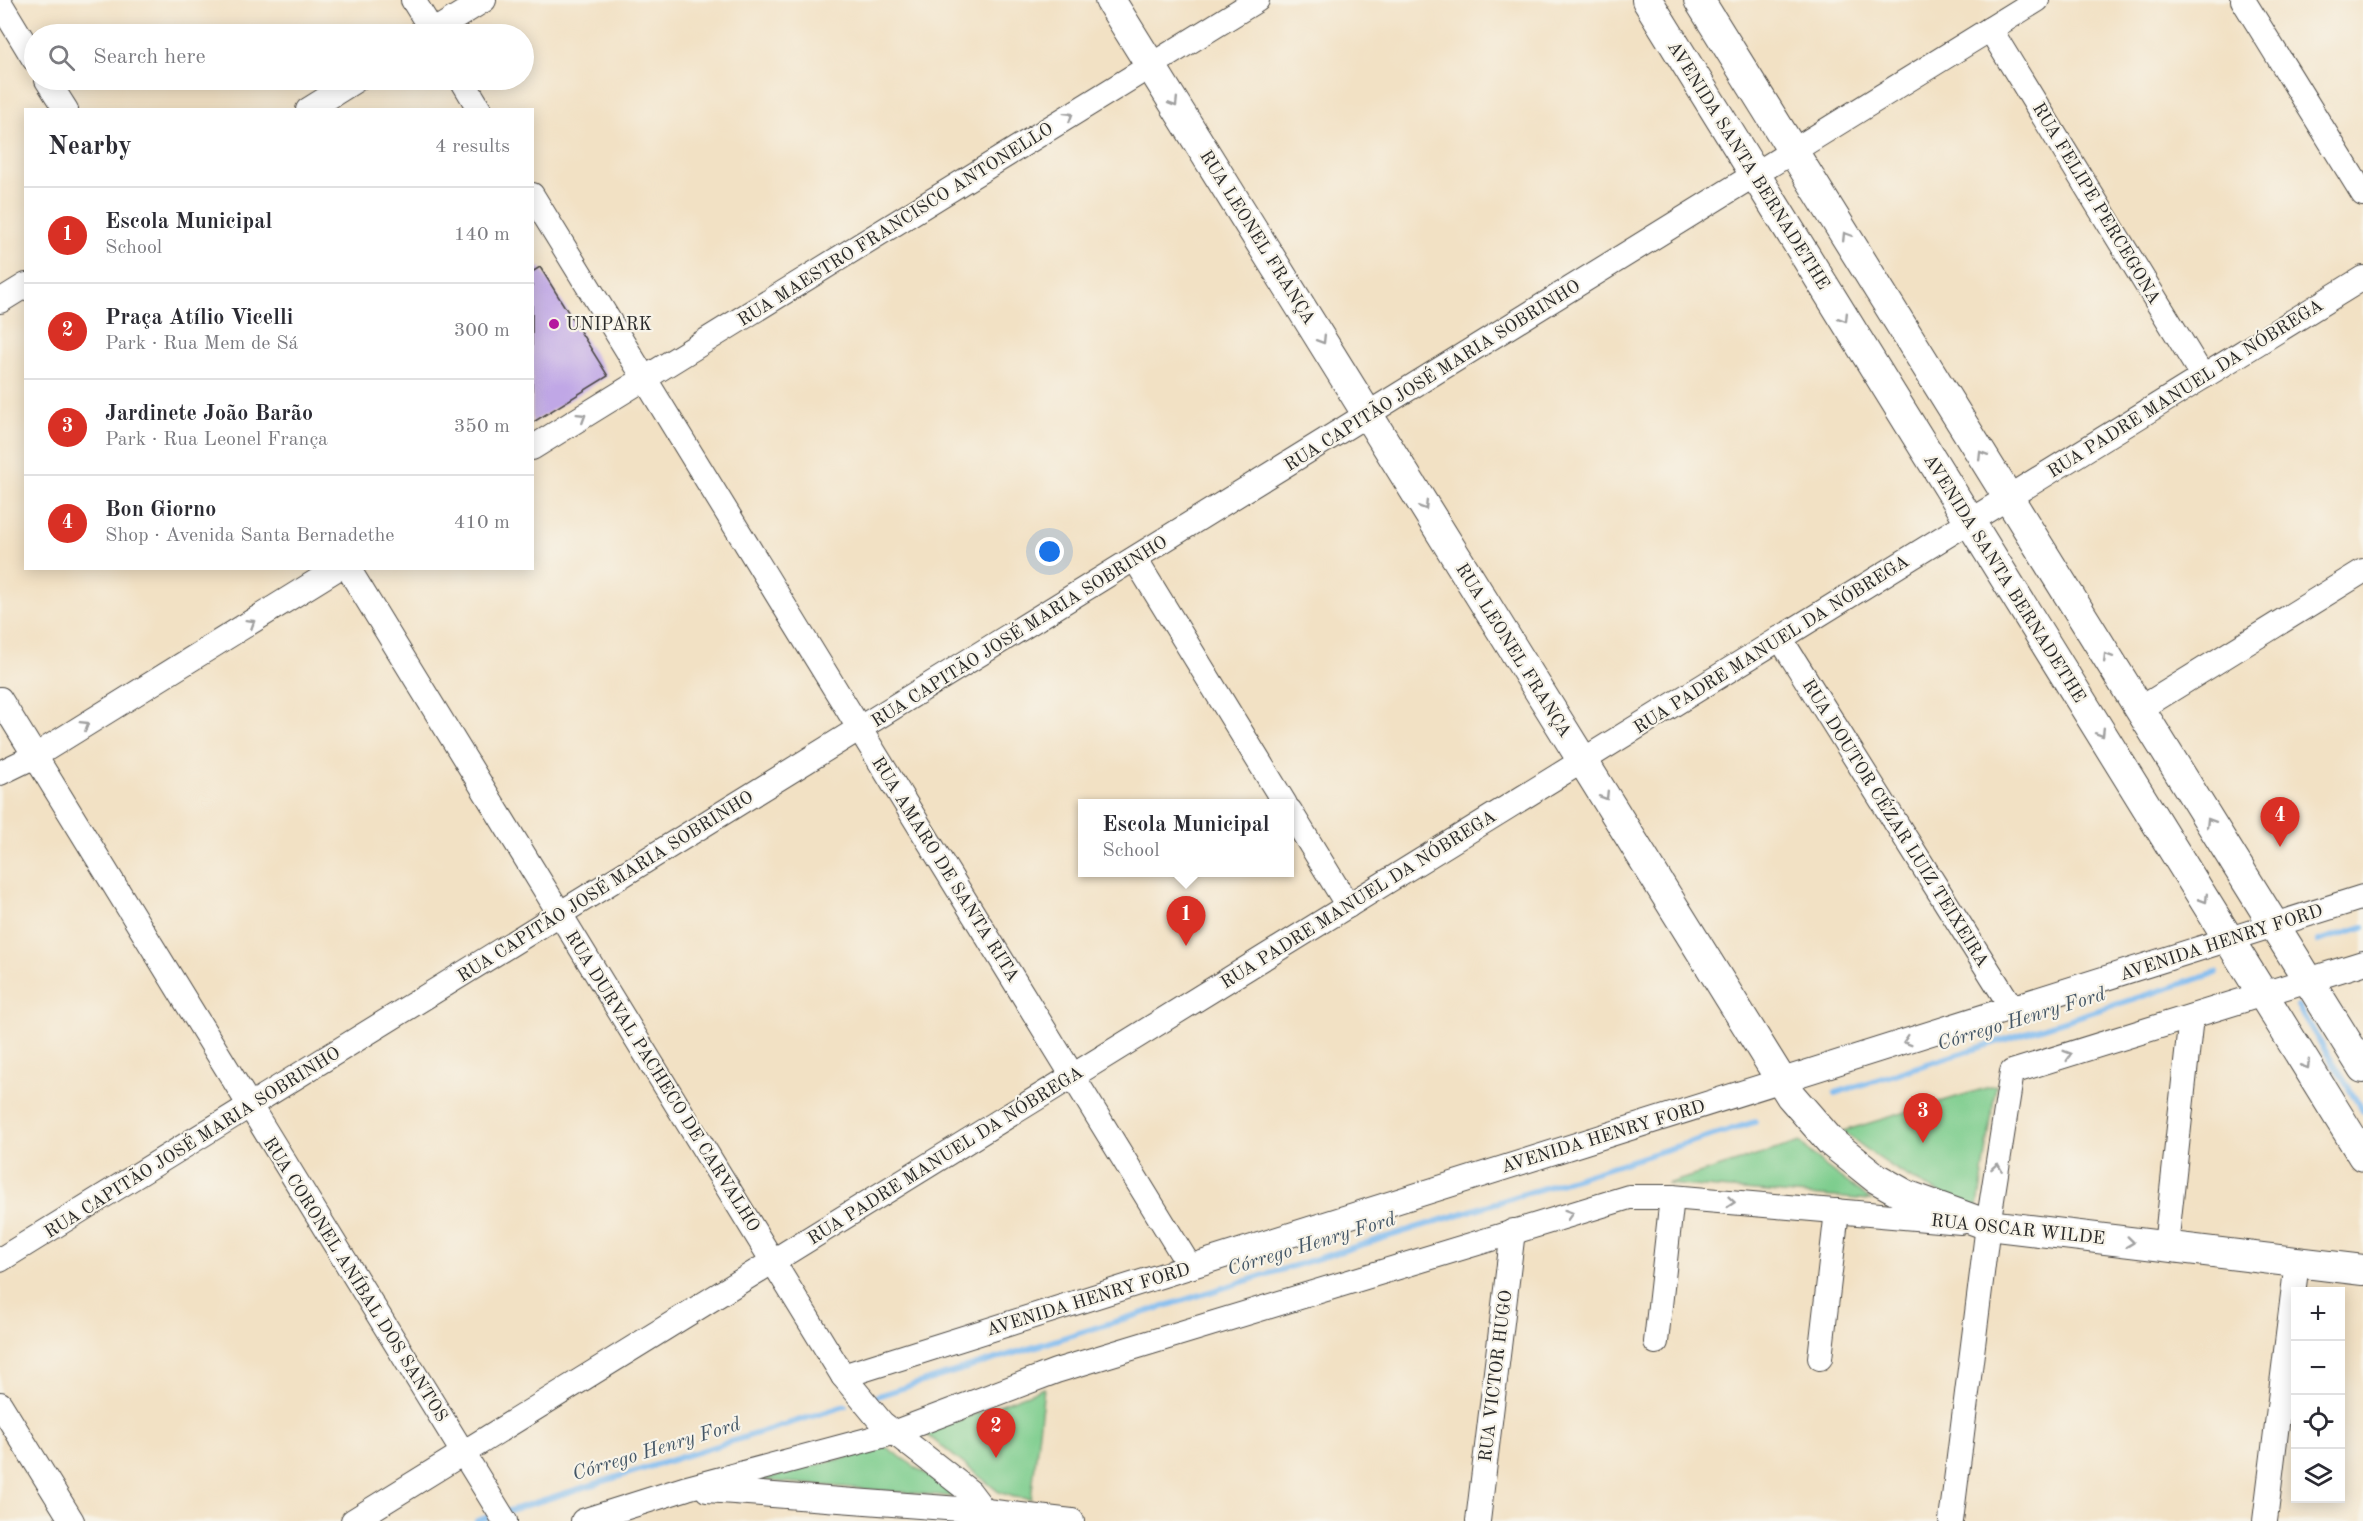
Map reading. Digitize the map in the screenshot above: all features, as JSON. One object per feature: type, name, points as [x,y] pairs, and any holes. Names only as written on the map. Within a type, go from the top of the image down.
[{"type":"main road","name":"RUA LEONEL FRANÇA","points":[[1110,0],[1802,1111],[1849,1159],[1876,1178],[1906,1195],[1988,1225]]},
{"type":"main road","name":"AVENIDA SANTA BERNADETHE","points":[[1647,0],[2363,1156]]},
{"type":"main road","points":[[1699,0],[2363,1068]]},
{"type":"main road","name":"RUA OSCAR WILDE","points":[[1988,1225],[2363,1270]]},
{"type":"street","points":[[413,0],[426,24]]},
{"type":"street","points":[[447,24],[484,0]]},
{"type":"street","name":"RUA MAESTRO FRANCISCO ANTONELLO","points":[[534,447],[1257,0]]},
{"type":"street","name":"RUA CAPITÃO JOSÉ MARIA SOBRINHO","points":[[0,1260],[2037,0]]},
{"type":"street","points":[[2243,0],[2363,194]]},
{"type":"street","points":[[0,3],[24,43]]},
{"type":"street","name":"RUA FELIPE PERCEGONA","points":[[1990,29],[2203,377]]},
{"type":"street","points":[[53,90],[65,108]]},
{"type":"street","points":[[311,108],[340,90]]},
{"type":"street","points":[[468,90],[479,108]]},
{"type":"street","name":"RUA AMARO DE SANTA RITA","points":[[534,198],[1190,1267]]},
{"type":"street","name":"RUA PADRE MANUEL DA NÓBREGA","points":[[353,1521],[2363,278]]},
{"type":"street","points":[[0,301],[24,286]]},
{"type":"street","points":[[1136,559],[1282,799]]},
{"type":"street","points":[[0,772],[35,756],[335,570]]},
{"type":"street","name":"RUA DURVAL PACHECO DE CARVALHO","points":[[349,570],[843,1376],[868,1409],[893,1434],[958,1481],[989,1516]]},
{"type":"street","points":[[2140,709],[2363,571]]},
{"type":"street","name":"RUA DOUTOR CÉZAR LUIZ TEIXEIRA","points":[[1780,638],[2012,1008]]},
{"type":"street","name":"RUA CORONEL ANÍBAL DOS SANTOS","points":[[0,699],[505,1521]]},
{"type":"street","points":[[0,787],[35,756]]},
{"type":"street","points":[[1294,817],[1348,906]]},
{"type":"street","name":"AVENIDA HENRY FORD","points":[[843,1376],[2363,897]]},
{"type":"street","points":[[1951,1521],[1988,1225],[2012,1072],[2363,963]]},
{"type":"street","points":[[2166,1246],[2191,1017]]},
{"type":"street","points":[[583,1521],[687,1488],[893,1434],[1056,1371],[1629,1197],[1672,1197],[1656,1342]]},
{"type":"street","name":"RUA OSCAR WILDE","points":[[1672,1197],[1988,1225]]},
{"type":"street","points":[[1820,1358],[1837,1211]]},
{"type":"street","name":"RUA VICTOR HUGO","points":[[1478,1521],[1513,1232]]},
{"type":"street","points":[[2265,1521],[2297,1262]]},
{"type":"street","points":[[0,1404],[72,1521]]},
{"type":"street","points":[[687,1488],[989,1516],[1072,1521]]},
{"type":"green space","points":[[1996,1085],[1978,1207],[1959,1201],[1907,1176],[1874,1155],[1843,1131]]},
{"type":"green space","points":[[1800,1142],[1821,1163],[1871,1200],[1667,1184]]},
{"type":"green space","points":[[1044,1388],[1031,1499],[1013,1497],[999,1492],[925,1433]]},
{"type":"green space","points":[[886,1447],[959,1497],[759,1480]]},
{"type":"building","name":"UNIPARK","points":[[540,267],[608,376],[534,422],[534,271]]},
{"type":"waterway","name":"Córrego Henry Ford","points":[[2318,941],[2363,927]]},
{"type":"waterway","name":"Córrego Henry Ford","points":[[1835,1093],[2216,973]]},
{"type":"waterway","points":[[2298,1007],[2363,1111]]},
{"type":"waterway","name":"Córrego Henry Ford","points":[[877,1396],[1755,1122]]},
{"type":"waterway","name":"Córrego Henry Ford","points":[[505,1512],[845,1406]]},
{"type":"waterway","name":"Córrego Henry Ford","points":[[477,1521],[495,1515]]},
{"type":"place","name":"UNIPARK","points":[[554,324]]},
{"type":"place","name":"Bon Giorno","points":[[2280,847]]},
{"type":"place","name":"Escola Municipal","points":[[1186,946]]},
{"type":"place","name":"Jardinete João Barão","points":[[1923,1143]]},
{"type":"place","name":"Praça Atílio Vicelli","points":[[996,1458]]}]
